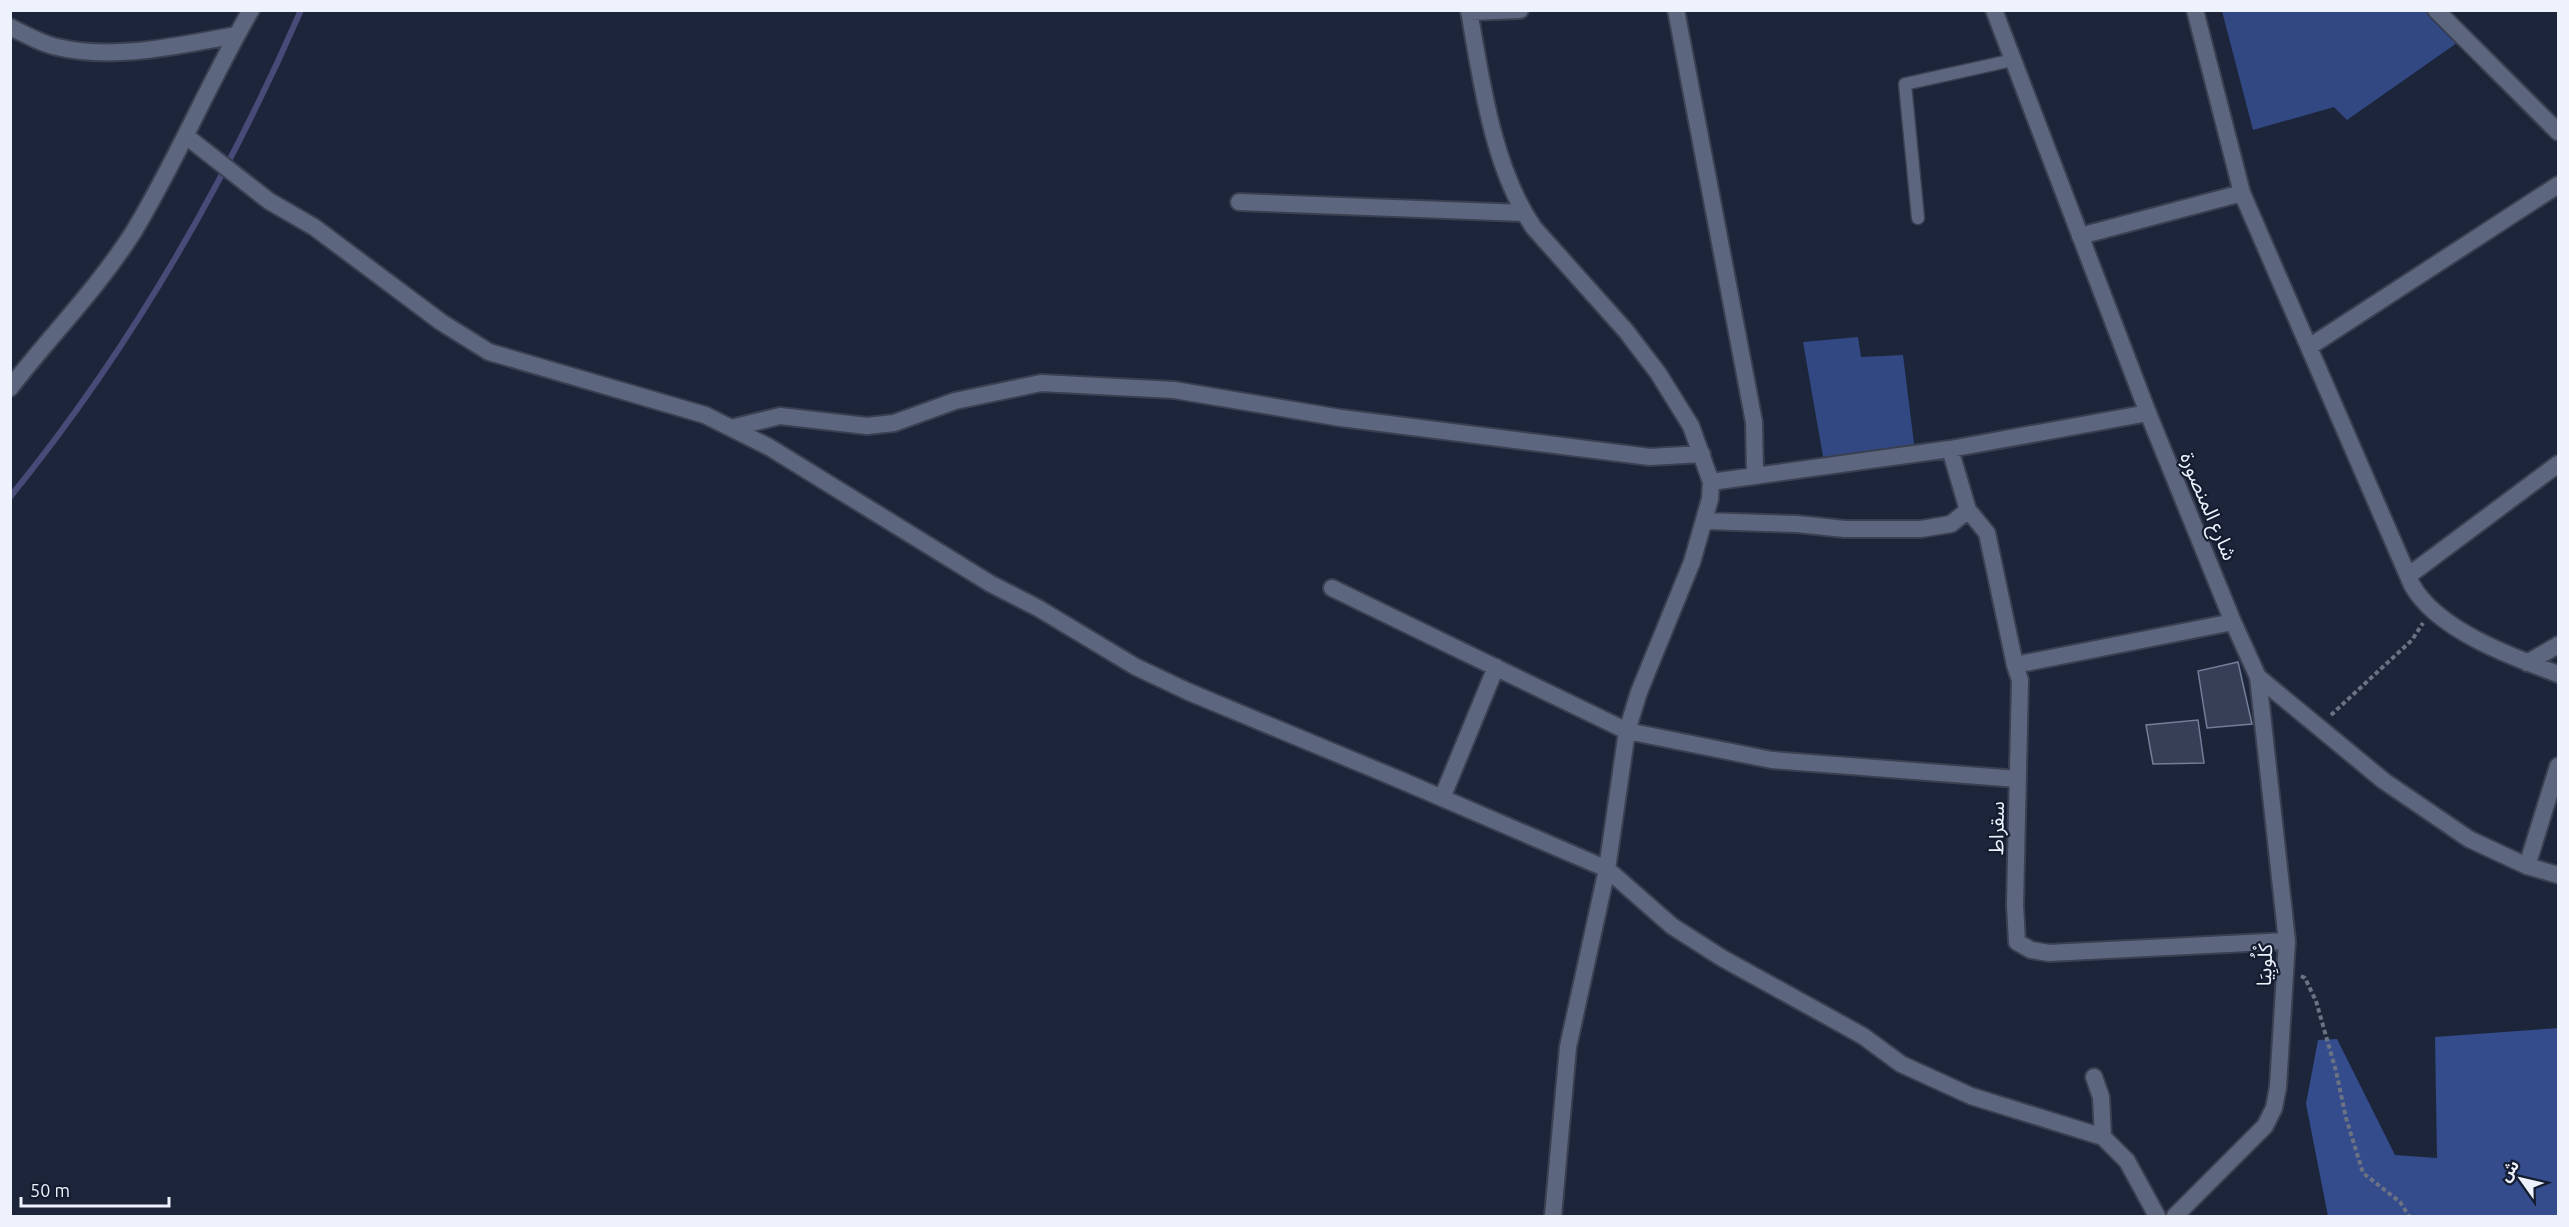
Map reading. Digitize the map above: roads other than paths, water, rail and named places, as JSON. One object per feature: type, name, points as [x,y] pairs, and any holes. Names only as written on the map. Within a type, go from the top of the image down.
[{"type":"street","points":[[10,388],[107,272],[170,169],[251,10]]},
{"type":"street","points":[[1520,10],[1469,11],[1480,70],[1502,162],[1523,213],[1534,228],[1626,331],[1658,373],[1691,426],[1711,482],[1705,522],[1692,562],[1626,730],[1606,869],[1568,1047],[1553,1216]]},
{"type":"street","points":[[1676,10],[1754,422],[1755,474]]},
{"type":"street","name":"شارع المنصورة","points":[[1994,10],[2148,413],[2233,622],[2258,677],[2384,781],[2469,839],[2526,866],[2559,875]]},
{"type":"street","points":[[2195,10],[2242,194],[2418,596],[2432,610],[2475,638],[2504,654],[2559,674]]},
{"type":"street","points":[[2436,10],[2559,132]]},
{"type":"street","points":[[10,27],[56,47],[97,53],[154,49],[237,35]]},
{"type":"street","points":[[186,136],[260,194],[314,227],[466,339],[489,352],[705,415],[812,473],[991,584],[1136,667],[1189,693],[1606,869],[1672,926],[1722,958],[1863,1036],[1901,1064],[1971,1096],[2103,1137],[2127,1161],[2157,1216]]},
{"type":"street","points":[[2309,347],[2559,185]]},
{"type":"street","points":[[2080,236],[2242,194]]},
{"type":"street","points":[[1239,202],[1523,213]]},
{"type":"street","points":[[731,428],[780,416],[867,426],[894,423],[956,401],[1041,383],[1174,390],[1341,418],[1650,457],[1702,454]]},
{"type":"street","points":[[1711,482],[1755,474],[1950,450],[2148,413]]},
{"type":"street","points":[[1705,522],[1797,524],[1845,529],[1921,529],[1951,524],[1968,510],[1950,450]]},
{"type":"street","points":[[2408,576],[2559,464]]},
{"type":"street","name":"سقراط","points":[[1968,510],[1987,532],[2020,680],[2015,905],[2017,942],[2031,950],[2049,953],[2287,941]]},
{"type":"street","points":[[1332,588],[1626,730],[1772,760],[2018,779]]},
{"type":"street","points":[[2015,664],[2233,622]]},
{"type":"street","points":[[2527,663],[2559,645]]},
{"type":"street","points":[[1442,798],[1496,667]]},
{"type":"street","name":"كْلُوبِيَا","points":[[2175,1216],[2265,1126],[2274,1108],[2278,1087],[2287,941],[2258,677]]},
{"type":"street","points":[[2526,866],[2559,766]]},
{"type":"street","points":[[2094,1077],[2101,1097],[2103,1137]]},
{"type":"lane","points":[[1918,218],[1905,84],[2013,60]]},
{"type":"waterway","points":[[10,497],[95,384],[172,263],[241,138],[301,10]]}]
